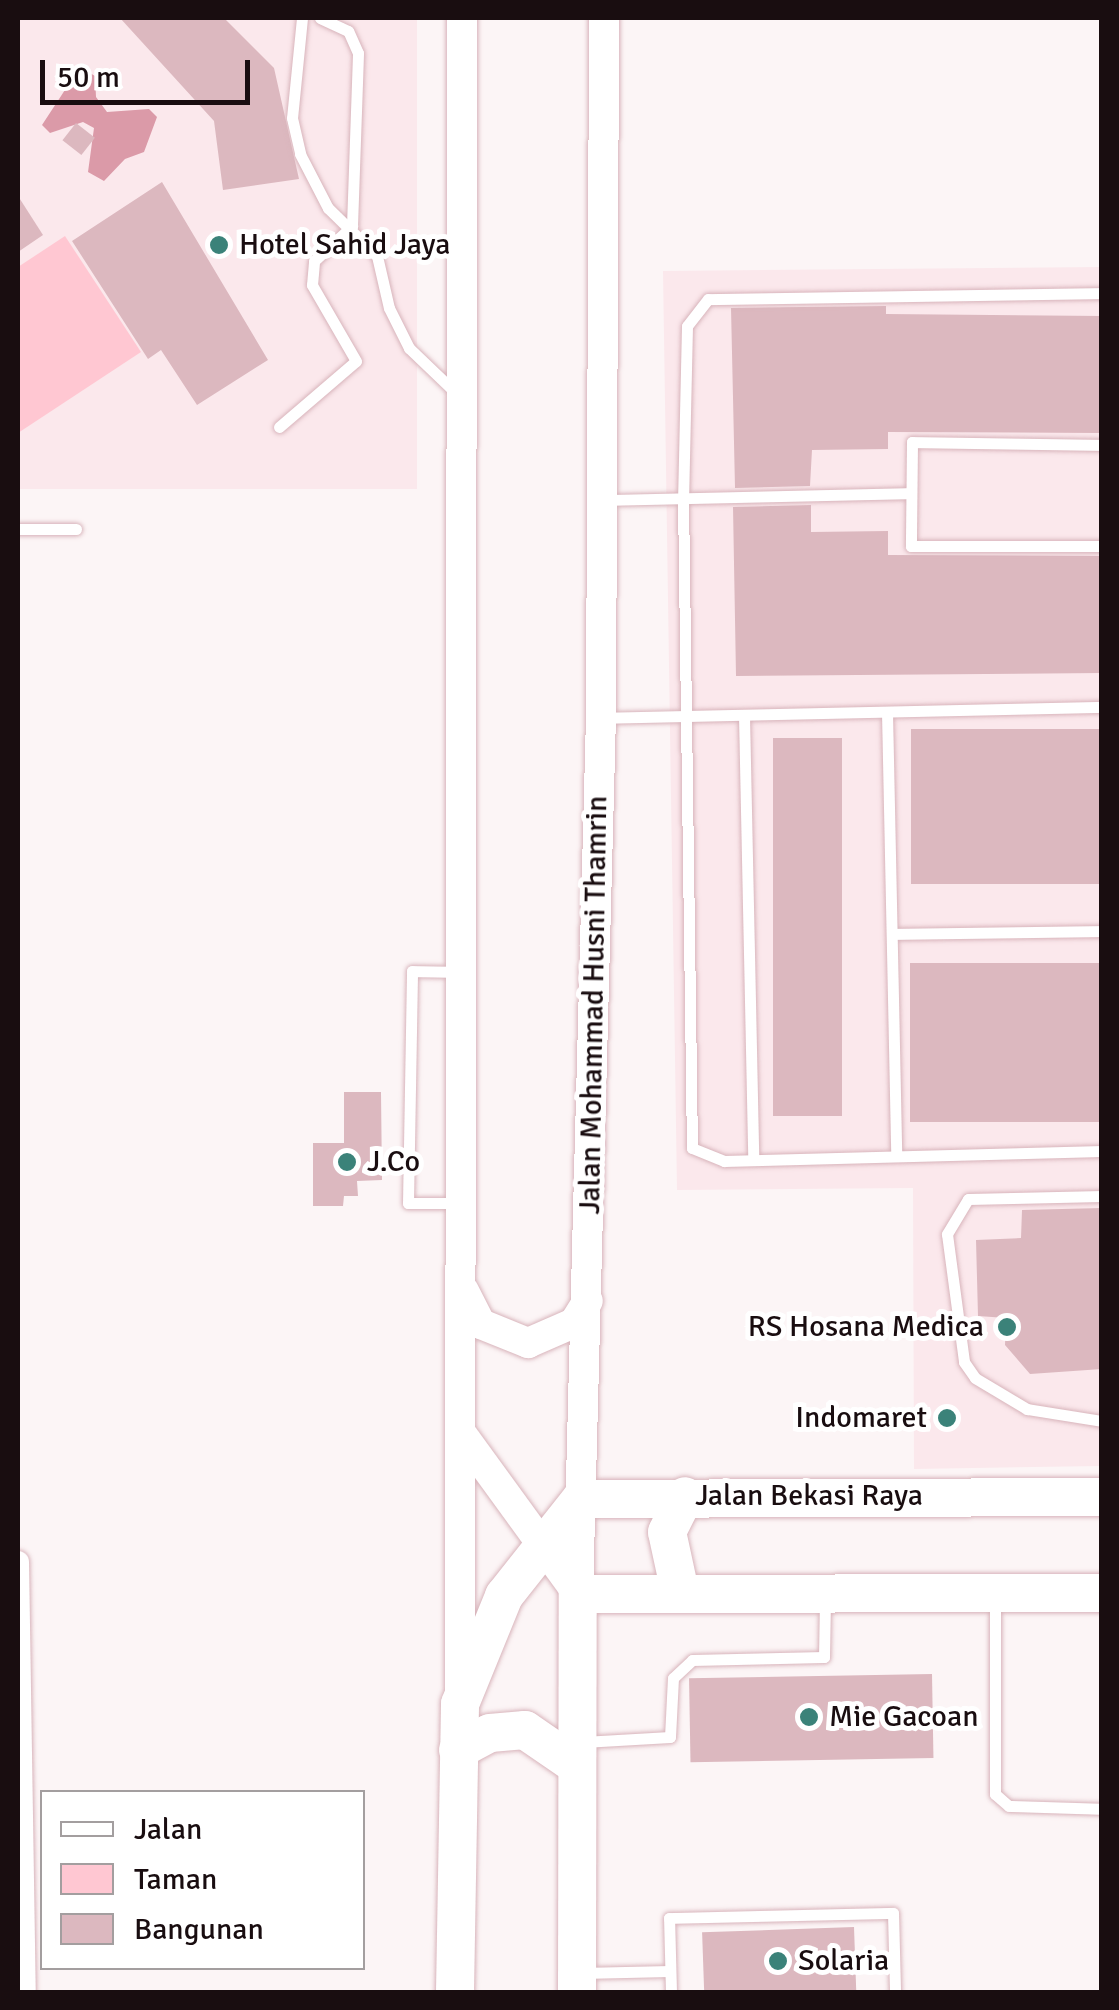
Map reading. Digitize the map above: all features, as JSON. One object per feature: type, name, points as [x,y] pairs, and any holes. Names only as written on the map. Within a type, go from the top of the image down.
[{"type":"main road","points":[[680,1592],[668,1532],[685,1496]]},
{"type":"main road","name":"Jalan Bekasi Raya","points":[[581,1499],[1102,1497]]},
{"type":"main road","points":[[454,1992],[460,1704],[504,1596],[581,1499]]},
{"type":"main road","points":[[578,1594],[1102,1593]]},
{"type":"main road","name":"Jalan Mohammad Husni Thamrin","points":[[577,1983],[573,1753],[578,1594]]},
{"type":"main road","points":[[458,1750],[490,1733],[525,1730],[573,1753]]},
{"type":"street","points":[[460,1704],[462,18]]},
{"type":"street","name":"Jalan Mohammad Husni Thamrin","points":[[578,1594],[601,718],[604,18]]},
{"type":"street","points":[[462,1277],[481,1324],[515,1341],[553,1338],[588,1301]]},
{"type":"street","points":[[460,1433],[539,1549],[578,1594]]},
{"type":"street","points":[[18,1562],[25,1992]]},
{"type":"lane","points":[[302,18],[292,118],[300,154],[328,208],[352,226],[378,256],[388,308],[409,348],[461,398]]},
{"type":"lane","points":[[279,427],[356,361],[312,285],[320,252],[352,226],[358,53],[348,30],[320,18]]},
{"type":"lane","points":[[1102,293],[708,300],[688,326],[683,498],[692,1148],[706,1159],[753,1160],[1102,1150]]},
{"type":"lane","points":[[1102,445],[912,442],[911,493],[911,546],[1102,546]]},
{"type":"lane","points":[[602,500],[911,493]]},
{"type":"lane","points":[[18,528],[76,529]]},
{"type":"lane","points":[[601,718],[1102,707]]},
{"type":"lane","points":[[886,712],[896,1154]]},
{"type":"lane","points":[[744,715],[753,1160]]},
{"type":"lane","points":[[892,934],[1102,932]]},
{"type":"lane","points":[[462,972],[412,970],[408,1203],[462,1204]]},
{"type":"lane","points":[[1102,1196],[968,1200],[947,1234],[964,1362],[975,1378],[1027,1409],[1102,1420]]},
{"type":"lane","points":[[573,1753],[670,1737],[673,1678],[692,1660],[824,1658],[825,1592]]},
{"type":"lane","points":[[995,1594],[995,1794],[1009,1806],[1102,1810]]},
{"type":"lane","points":[[671,1992],[668,1918],[893,1913],[895,1992]]},
{"type":"lane","points":[[577,1983],[670,1971]]},
{"type":"shaded area","name":"Hotel Sahid Jaya","points":[[18,18],[417,18],[417,489],[18,489]]},
{"type":"shaded area","points":[[80,67],[95,76],[96,97],[107,112],[149,109],[157,117],[144,152],[125,159],[104,181],[88,172],[94,128],[83,122],[50,133],[42,125]]},
{"type":"shaded area","points":[[1101,267],[1101,1466],[914,1469],[913,1188],[677,1190],[663,271]]},
{"type":"green space","points":[[65,236],[141,352],[18,433],[18,267]]},
{"type":"building","points":[[120,18],[224,18],[274,68],[299,179],[223,190],[214,121]]},
{"type":"building","points":[[76,123],[95,138],[81,155],[62,140]]},
{"type":"building","points":[[162,182],[268,360],[197,405],[161,350],[148,359],[72,241]]},
{"type":"building","points":[[18,196],[43,235],[18,252]]},
{"type":"building","points":[[886,306],[886,314],[1102,316],[1102,433],[888,432],[888,449],[812,450],[810,486],[735,488],[731,308]]},
{"type":"building","points":[[811,505],[811,532],[888,531],[888,555],[1102,556],[1102,673],[736,676],[733,507]]},
{"type":"building","points":[[911,729],[1102,729],[1102,884],[911,884]]},
{"type":"building","points":[[773,738],[842,738],[842,1116],[773,1116]]},
{"type":"building","points":[[910,963],[1102,963],[1102,1122],[910,1122]]},
{"type":"building","name":"J.Co","points":[[344,1092],[381,1092],[382,1180],[357,1181],[358,1196],[344,1196],[343,1206],[313,1206],[313,1143],[344,1143]]},
{"type":"building","points":[[1102,1208],[1102,1369],[1030,1374],[1005,1345],[1006,1318],[978,1316],[976,1240],[1021,1238],[1022,1210]]},
{"type":"building","name":"Mie Gacoan","points":[[932,1674],[933,1758],[691,1762],[689,1678]]},
{"type":"building","name":"Solaria","points":[[854,1927],[856,1992],[704,1992],[702,1932]]},
{"type":"place","name":"Hotel Sahid Jaya","points":[[219,245]]},
{"type":"place","name":"J.Co","points":[[347,1162]]},
{"type":"place","name":"RS Hosana Medica","points":[[1007,1327]]},
{"type":"place","name":"Indomaret","points":[[947,1418]]},
{"type":"place","name":"Mie Gacoan","points":[[809,1717]]},
{"type":"place","name":"Solaria","points":[[778,1961]]}]
